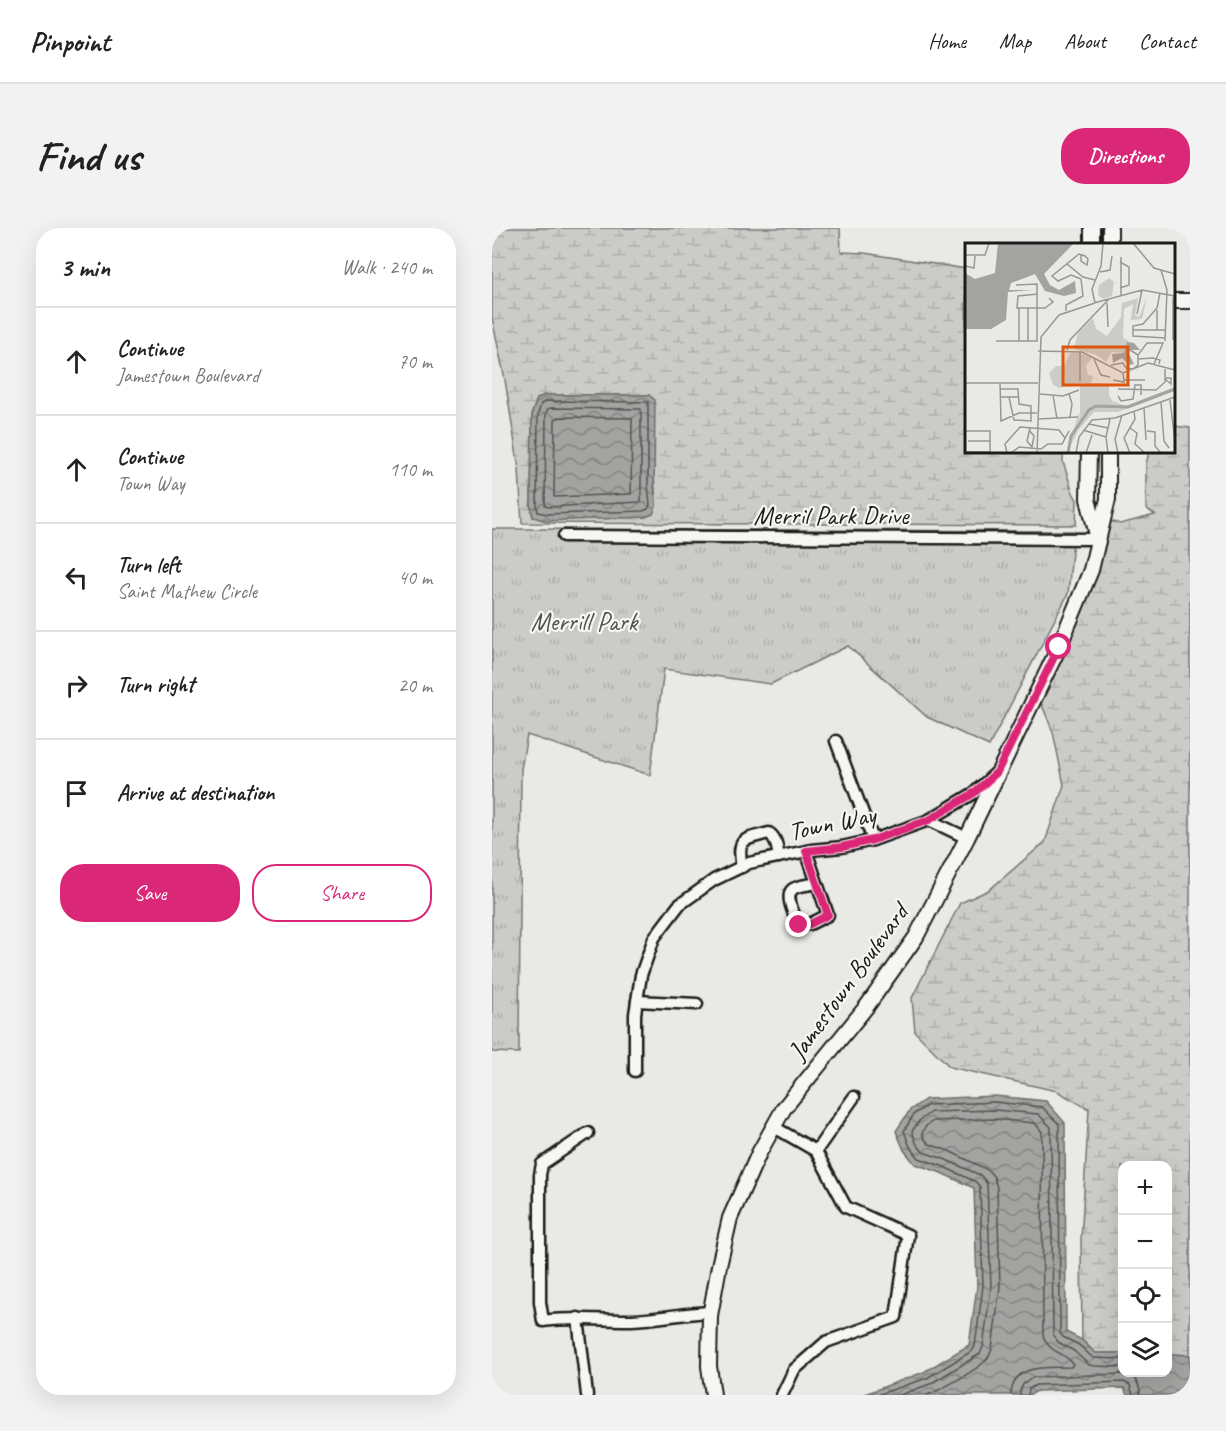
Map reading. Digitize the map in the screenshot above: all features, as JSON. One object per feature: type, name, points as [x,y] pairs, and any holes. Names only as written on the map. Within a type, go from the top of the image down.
[{"type":"street","name":"Jamestown Boulevard","points":[[1089,453],[1088,499],[1098,539]]},
{"type":"street","name":"Jamestown Boulevard","points":[[712,1395],[709,1366],[711,1312],[730,1218],[759,1153],[784,1108],[867,1006],[916,936],[967,838],[1059,647],[1091,570],[1108,499],[1108,453]]},
{"type":"street","name":"Merril Park Drive","points":[[564,536],[1098,539]]},
{"type":"street","points":[[836,741],[873,840]]},
{"type":"street","name":"Town Way","points":[[635,1071],[635,1014],[641,975],[654,938],[679,905],[714,880],[748,863],[873,840],[929,820],[974,793],[997,772]]},
{"type":"street","points":[[929,820],[967,838]]},
{"type":"street","points":[[742,867],[740,846],[742,842],[769,833],[776,842],[779,857]]},
{"type":"street","points":[[806,851],[817,883],[828,915],[810,924],[799,925],[789,899],[790,891],[817,883]]},
{"type":"street","points":[[637,1001],[697,1004]]},
{"type":"street","points":[[816,1151],[854,1097]]},
{"type":"street","points":[[774,1127],[816,1151],[846,1208],[908,1235],[896,1317],[826,1342],[794,1370],[782,1395]]},
{"type":"street","points":[[588,1133],[542,1164],[540,1175],[540,1302],[543,1321],[578,1318],[632,1320],[711,1312]]},
{"type":"street","points":[[578,1318],[587,1395]]},
{"type":"green space","points":[[492,228],[840,228],[841,252],[864,253],[965,269],[965,453],[1063,453],[1063,462],[1077,500],[1076,525],[522,523],[519,469],[505,380],[492,318]],"holes":[[[544,395],[649,395],[656,506],[653,514],[645,517],[546,520],[533,517],[531,507],[532,413],[537,399]]]},
{"type":"green space","points":[[1175,426],[1190,428],[1190,1355],[1172,1354],[1172,1161],[1118,1161],[1118,1353],[1095,1353],[1082,1340],[1081,1240],[1089,1109],[1057,1091],[950,1067],[915,1032],[912,998],[960,903],[989,890],[1045,842],[1064,785],[1053,732],[1040,700],[1065,650],[1098,573],[1110,521],[1120,524],[1155,515],[1146,509],[1146,464],[1149,453],[1175,453]]},
{"type":"green space","name":"Merrill Park","points":[[492,529],[1074,531],[1068,594],[989,746],[927,717],[848,646],[771,684],[664,669],[650,775],[527,735],[521,769],[519,1053],[492,1052]]},
{"type":"water","points":[[544,395],[649,395],[655,400],[654,485],[656,506],[653,514],[645,517],[546,521],[533,517],[531,507],[532,413],[537,399]]},
{"type":"water","points":[[995,1096],[1046,1101],[1065,1123],[1066,1332],[1082,1340],[1095,1353],[1118,1353],[1118,1377],[1172,1377],[1172,1354],[1190,1355],[1190,1395],[1127,1395],[1124,1388],[1037,1391],[1030,1395],[862,1395],[924,1372],[969,1345],[977,1286],[974,1188],[915,1164],[904,1150],[896,1131],[910,1110],[926,1099]]},
{"type":"route","points":[[799,925],[810,924],[828,915],[806,851],[842,847],[873,840],[929,820],[974,793],[997,772],[1059,647]]}]
